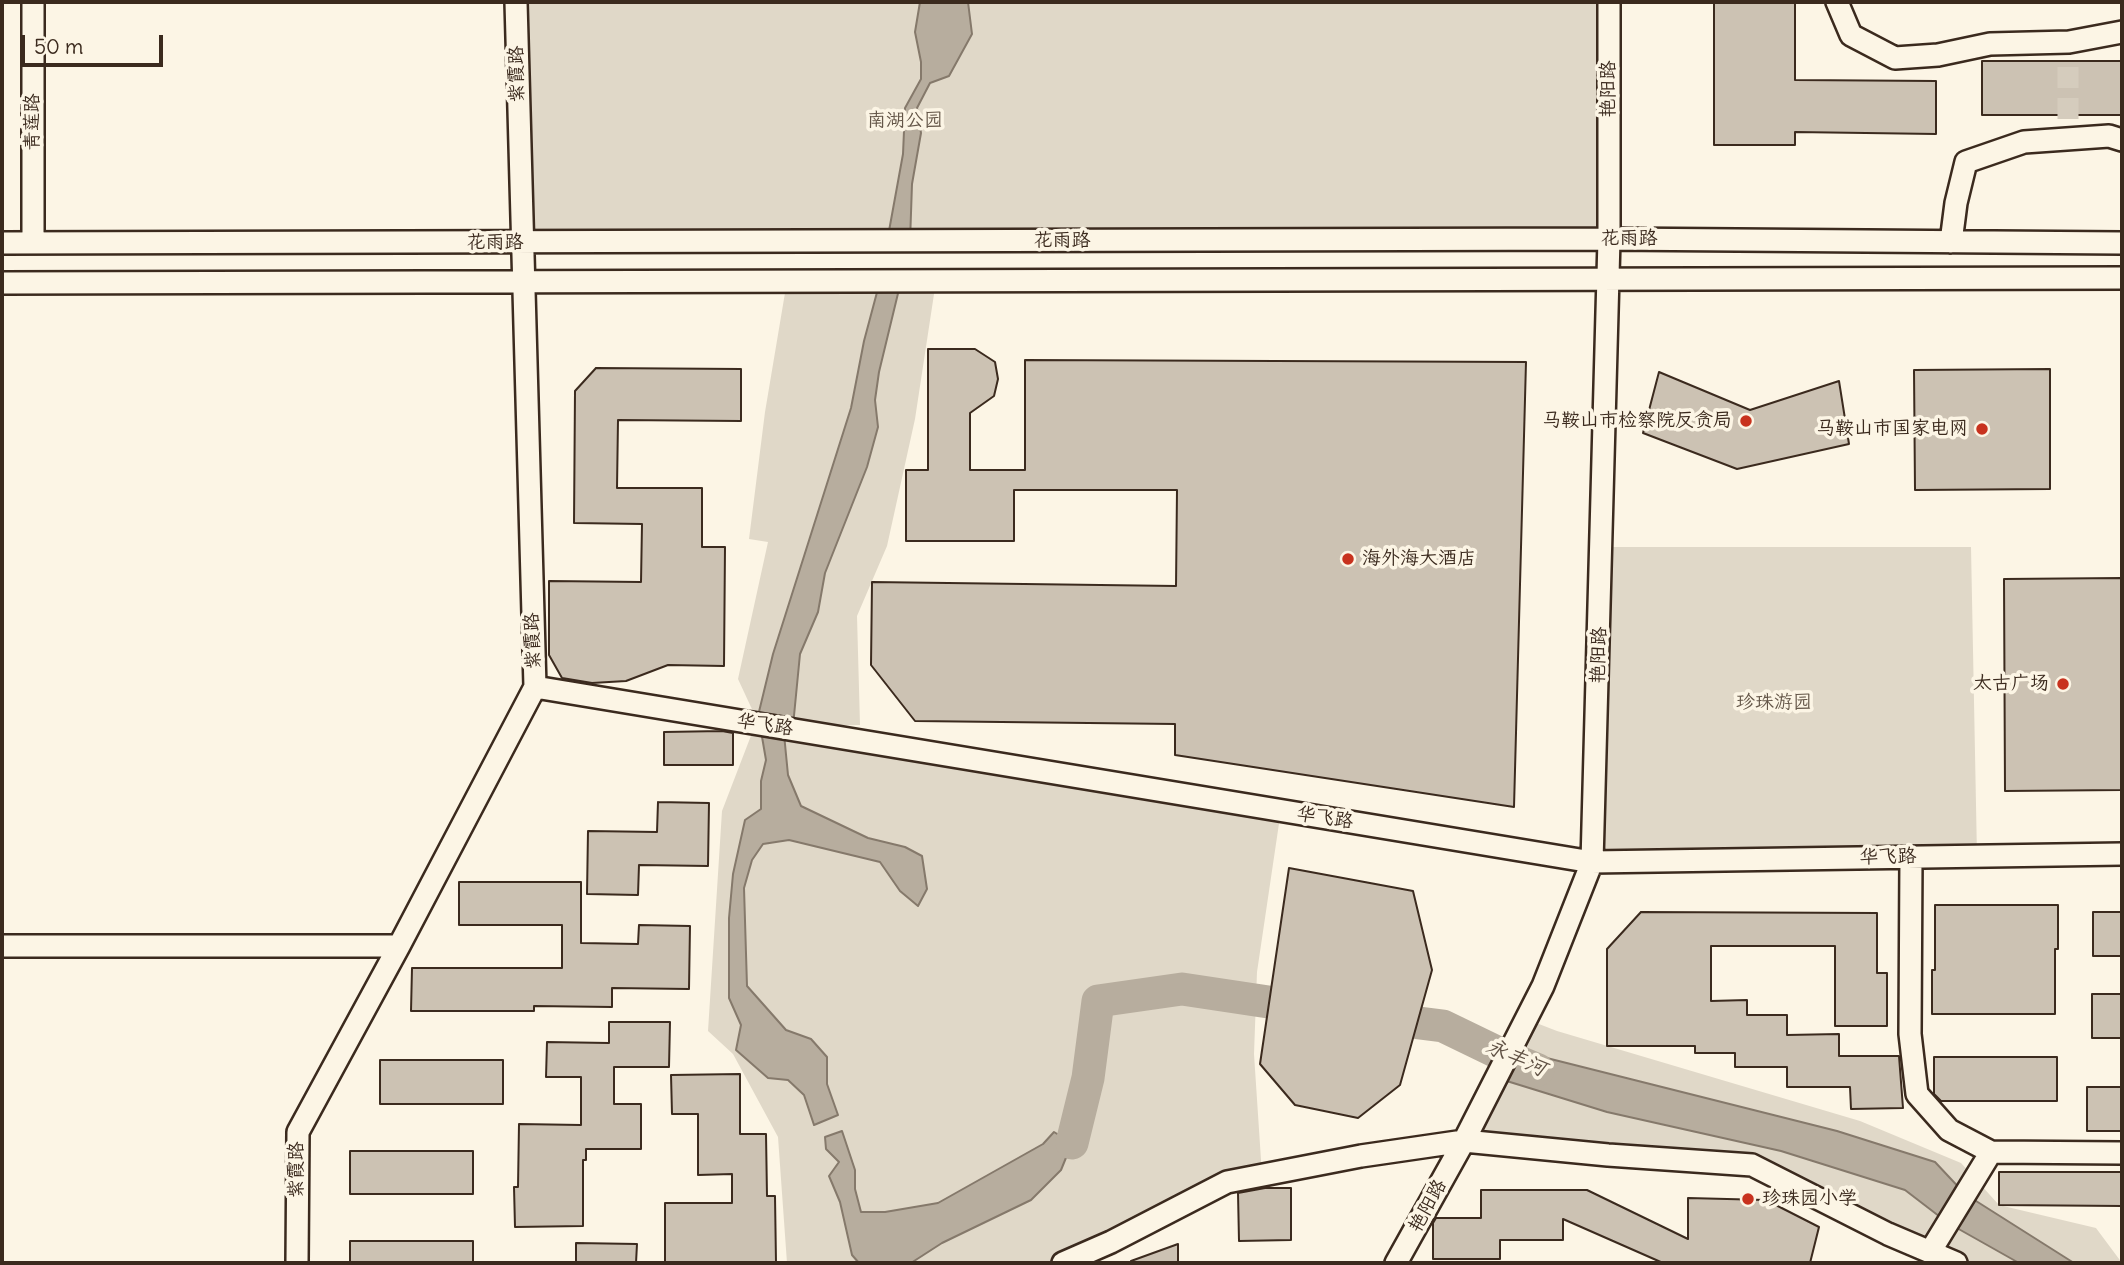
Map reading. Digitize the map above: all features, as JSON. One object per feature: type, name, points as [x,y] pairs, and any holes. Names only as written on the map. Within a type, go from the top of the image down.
[{"type":"street","name":"青莲路","points":[[33,2],[33,243]]},
{"type":"street","name":"紫霞路","points":[[297,1263],[298,1132],[535,687],[516,2]]},
{"type":"street","name":"艳阳路","points":[[1396,1263],[1464,1141],[1543,986],[1592,862],[1609,239],[1609,2]]},
{"type":"street","points":[[1837,2],[1851,35],[1895,58],[1938,55],[1990,44],[2069,50],[2122,32]]},
{"type":"street","points":[[1951,242],[1956,203],[1966,162],[2068,129],[2122,140]]},
{"type":"street","name":"花雨路","points":[[2,243],[1609,239],[2122,243]]},
{"type":"street","points":[[2,283],[2122,278]]},
{"type":"street","name":"华飞路","points":[[535,687],[1592,862],[2122,854]]},
{"type":"street","points":[[1911,857],[1910,1034],[1917,1094],[1949,1130],[1991,1152],[2122,1153]]},
{"type":"street","points":[[2,946],[399,946]]},
{"type":"street","points":[[1063,1263],[1111,1242],[1227,1182],[1360,1156],[1464,1141],[1752,1165],[1888,1234],[1956,1263]]},
{"type":"street","points":[[1930,1252],[1991,1152]]},
{"type":"green space","name":"南湖公园","points":[[516,2],[1609,2],[1609,239],[521,243]]},
{"type":"green space","points":[[787,281],[936,281],[915,419],[887,546],[857,616],[860,725],[799,726],[1281,810],[1257,972],[1254,1054],[1262,1175],[1063,1263],[787,1263],[778,1137],[733,1054],[708,1031],[722,811],[757,720],[738,679],[768,542],[749,539],[765,412]]},
{"type":"green space","name":"珍珠游园","points":[[1602,547],[1971,547],[1977,856],[1592,862]]},
{"type":"green space","points":[[1526,1019],[1557,1031],[1860,1121],[1961,1163],[1999,1205],[2096,1228],[2122,1263],[2074,1263],[1965,1194],[1837,1131],[1511,1049]]},
{"type":"green space","points":[[1497,1078],[1607,1112],[1781,1151],[1905,1190],[1948,1223],[2019,1263],[1956,1263],[1752,1165],[1464,1141]]},
{"type":"water","points":[[920,2],[968,2],[972,34],[949,76],[930,83],[917,108],[921,133],[912,184],[910,242],[887,242],[903,154],[905,108],[921,79],[921,62],[915,32]]},
{"type":"water","points":[[880,281],[901,281],[879,372],[875,400],[878,427],[867,467],[825,573],[818,612],[800,654],[793,726],[757,720],[773,654],[851,408],[864,341]]},
{"type":"water","points":[[761,731],[784,734],[788,775],[801,806],[868,838],[905,847],[922,856],[927,889],[918,906],[900,891],[880,862],[789,840],[763,844],[752,860],[744,888],[747,986],[786,1030],[811,1039],[827,1057],[827,1084],[838,1115],[814,1125],[804,1095],[788,1080],[768,1078],[736,1050],[741,1025],[729,998],[729,918],[733,874],[745,820],[761,809],[761,781],[766,760]]},
{"type":"water","points":[[1511,1049],[1837,1131],[1935,1162],[1965,1194],[2074,1263],[2019,1263],[1948,1223],[1905,1190],[1781,1151],[1607,1112],[1497,1078]]},
{"type":"water","points":[[842,1131],[855,1170],[855,1189],[861,1212],[885,1212],[938,1203],[1043,1144],[1054,1132],[1072,1143],[1061,1170],[1031,1200],[942,1243],[911,1263],[859,1263],[852,1255],[840,1202],[829,1176],[839,1162],[826,1149],[825,1137]]},
{"type":"building","points":[[1714,2],[1795,2],[1795,80],[1936,81],[1936,134],[1795,132],[1795,145],[1714,145]]},
{"type":"building","points":[[1982,61],[2122,61],[2122,115],[1982,115]]},
{"type":"building","name":"海外海大酒店","points":[[928,349],[975,349],[995,362],[998,379],[994,396],[970,413],[970,470],[1025,470],[1025,360],[1526,362],[1514,807],[1175,755],[1175,724],[915,721],[871,665],[872,582],[1176,586],[1177,490],[1014,490],[1014,541],[906,541],[906,470],[928,470]]},
{"type":"building","points":[[596,368],[741,369],[741,421],[618,420],[617,488],[702,488],[702,547],[725,547],[724,666],[668,665],[626,681],[592,683],[562,678],[549,655],[549,581],[641,582],[642,524],[574,523],[575,391]]},
{"type":"building","name":"马鞍山市国家电网","points":[[2050,369],[2050,489],[1915,490],[1914,370]]},
{"type":"building","name":"马鞍山市检察院反贪局","points":[[1659,372],[1750,410],[1839,381],[1849,444],[1737,469],[1643,433]]},
{"type":"building","name":"太古广场","points":[[2122,578],[2122,790],[2005,791],[2004,579]]},
{"type":"building","points":[[664,732],[733,733],[733,765],[664,765]]},
{"type":"building","points":[[658,802],[709,803],[708,866],[639,865],[638,895],[587,894],[588,831],[657,832]]},
{"type":"building","points":[[1289,868],[1413,891],[1432,970],[1400,1085],[1358,1118],[1295,1105],[1260,1064]]},
{"type":"building","points":[[459,882],[581,882],[581,943],[638,944],[639,925],[690,926],[689,989],[612,988],[612,1007],[534,1006],[534,1011],[411,1011],[412,968],[562,968],[562,925],[459,925]]},
{"type":"building","points":[[1935,905],[2058,905],[2055,1014],[1932,1014]]},
{"type":"building","points":[[1641,912],[1877,913],[1877,973],[1887,973],[1887,1026],[1835,1026],[1835,946],[1711,946],[1711,1001],[1747,1000],[1747,1015],[1787,1015],[1787,1035],[1839,1034],[1839,1056],[1899,1056],[1903,1108],[1851,1109],[1850,1087],[1787,1087],[1787,1067],[1735,1067],[1735,1053],[1695,1053],[1695,1046],[1607,1046],[1607,949]]},
{"type":"building","points":[[2093,912],[2122,912],[2122,956],[2093,956]]},
{"type":"building","points":[[2092,994],[2122,994],[2122,1038],[2092,1038]]},
{"type":"building","points":[[609,1022],[670,1022],[669,1067],[614,1067],[614,1104],[641,1104],[641,1149],[586,1149],[586,1160],[583,1160],[583,1226],[515,1227],[514,1187],[518,1187],[519,1124],[581,1125],[581,1077],[546,1077],[547,1042],[609,1043]]},
{"type":"building","points":[[1934,1057],[2057,1057],[2057,1101],[1941,1101],[1934,1094]]},
{"type":"building","points":[[380,1060],[503,1060],[503,1104],[380,1104]]},
{"type":"building","points":[[740,1074],[740,1134],[766,1134],[767,1196],[775,1196],[776,1263],[665,1263],[665,1203],[732,1203],[732,1174],[698,1175],[698,1114],[672,1114],[671,1075]]},
{"type":"building","points":[[2087,1087],[2122,1087],[2122,1131],[2087,1131]]},
{"type":"building","points":[[350,1151],[473,1151],[473,1194],[350,1194]]},
{"type":"building","points":[[1999,1172],[2122,1172],[2122,1206],[1999,1205]]},
{"type":"building","points":[[1265,1188],[1291,1188],[1291,1240],[1239,1241],[1238,1193]]},
{"type":"building","points":[[1481,1190],[1587,1190],[1688,1239],[1688,1198],[1766,1200],[1819,1227],[1810,1263],[1663,1263],[1563,1219],[1563,1240],[1500,1240],[1500,1259],[1433,1259],[1433,1223],[1436,1218],[1481,1218]]},
{"type":"building","points":[[350,1241],[473,1241],[473,1263],[350,1263]]},
{"type":"building","points":[[576,1243],[637,1244],[636,1263],[576,1263]]},
{"type":"building","points":[[1178,1244],[1178,1263],[1131,1263],[1131,1261]]},
{"type":"waterway","name":"永丰河","points":[[1072,1143],[1088,1078],[1098,1001],[1182,989],[1315,1009]]},
{"type":"waterway","name":"永丰河","points":[[1372,1017],[1443,1026],[1538,1070]]},
{"type":"tunnel","points":[[2068,59],[2068,119]]},
{"type":"place","name":"马鞍山市检察院反贪局","points":[[1746,421]]},
{"type":"place","name":"马鞍山市国家电网","points":[[1982,429]]},
{"type":"place","name":"海外海大酒店","points":[[1348,559]]},
{"type":"place","name":"太古广场","points":[[2063,684]]},
{"type":"place","name":"珍珠园小学","points":[[1748,1199]]}]
